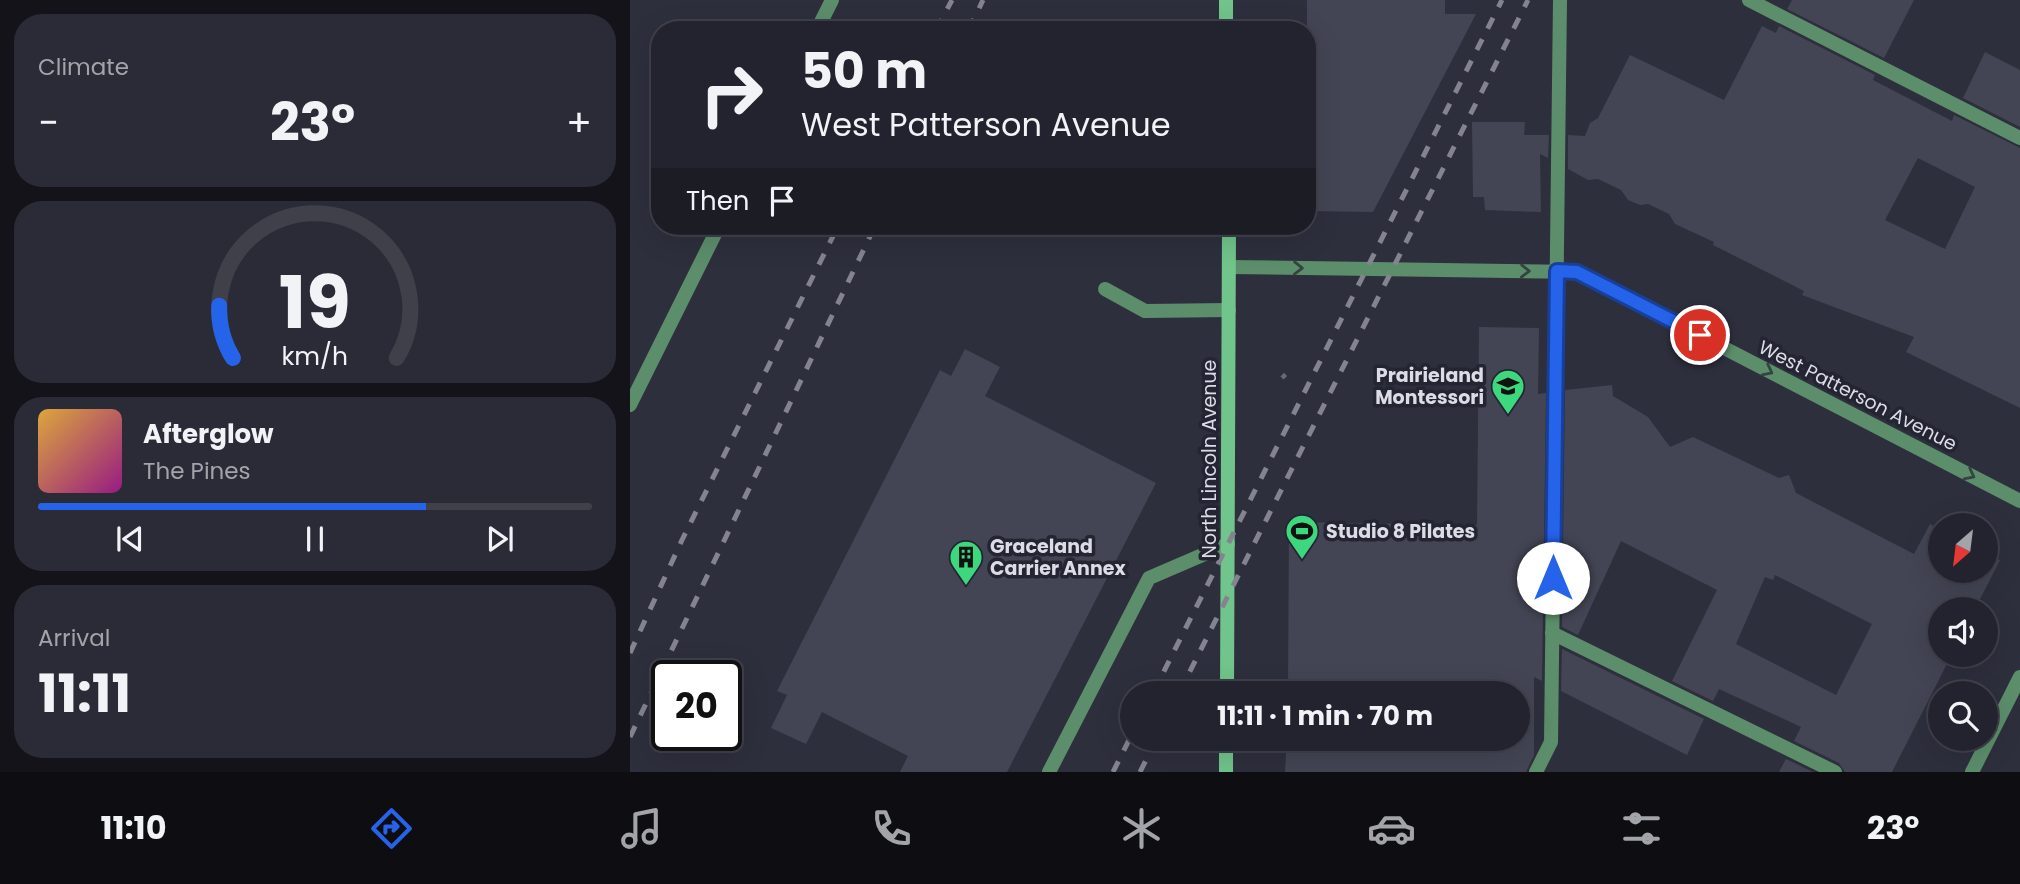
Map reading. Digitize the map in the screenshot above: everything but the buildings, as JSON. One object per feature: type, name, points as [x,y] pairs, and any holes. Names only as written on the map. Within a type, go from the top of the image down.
[{"type":"main road","points":[[1226,0],[1226,21]]},
{"type":"main road","name":"North Lincoln Avenue","points":[[1227,681],[1229,235]]},
{"type":"main road","points":[[1226,751],[1226,772]]},
{"type":"street","points":[[822,21],[832,0]]},
{"type":"street","points":[[1536,772],[1551,742],[1560,0]]},
{"type":"street","points":[[1749,0],[2020,138]]},
{"type":"street","points":[[630,405],[715,235]]},
{"type":"street","name":"West Patterson Avenue","points":[[1229,267],[1577,272],[2020,501]]},
{"type":"street","points":[[1105,289],[1145,312],[1229,310]]},
{"type":"street","points":[[1049,772],[1149,578],[1228,544]]},
{"type":"street","points":[[1552,633],[1835,772]]},
{"type":"street","points":[[1972,772],[2020,677]]},
{"type":"path","points":[[1282,378],[1289,371]]},
{"type":"railway","points":[[941,21],[952,0]]},
{"type":"railway","points":[[973,21],[983,0]]},
{"type":"railway","points":[[1159,681],[1502,0]]},
{"type":"railway","points":[[1185,681],[1528,0]]},
{"type":"railway","points":[[630,653],[682,540],[834,235]]},
{"type":"railway","points":[[630,737],[871,235]]},
{"type":"railway","points":[[1113,772],[1124,751]]},
{"type":"railway","points":[[1140,772],[1150,751]]},
{"type":"place","name":"Prairieland Montessori","points":[[1508,416]]},
{"type":"place","name":"Studio 8 Pilates","points":[[1302,561]]},
{"type":"place","name":"Graceland Carrier Annex","points":[[966,587]]},
{"type":"route","points":[[1553,578],[1557,271],[1577,272],[1700,335]]}]
